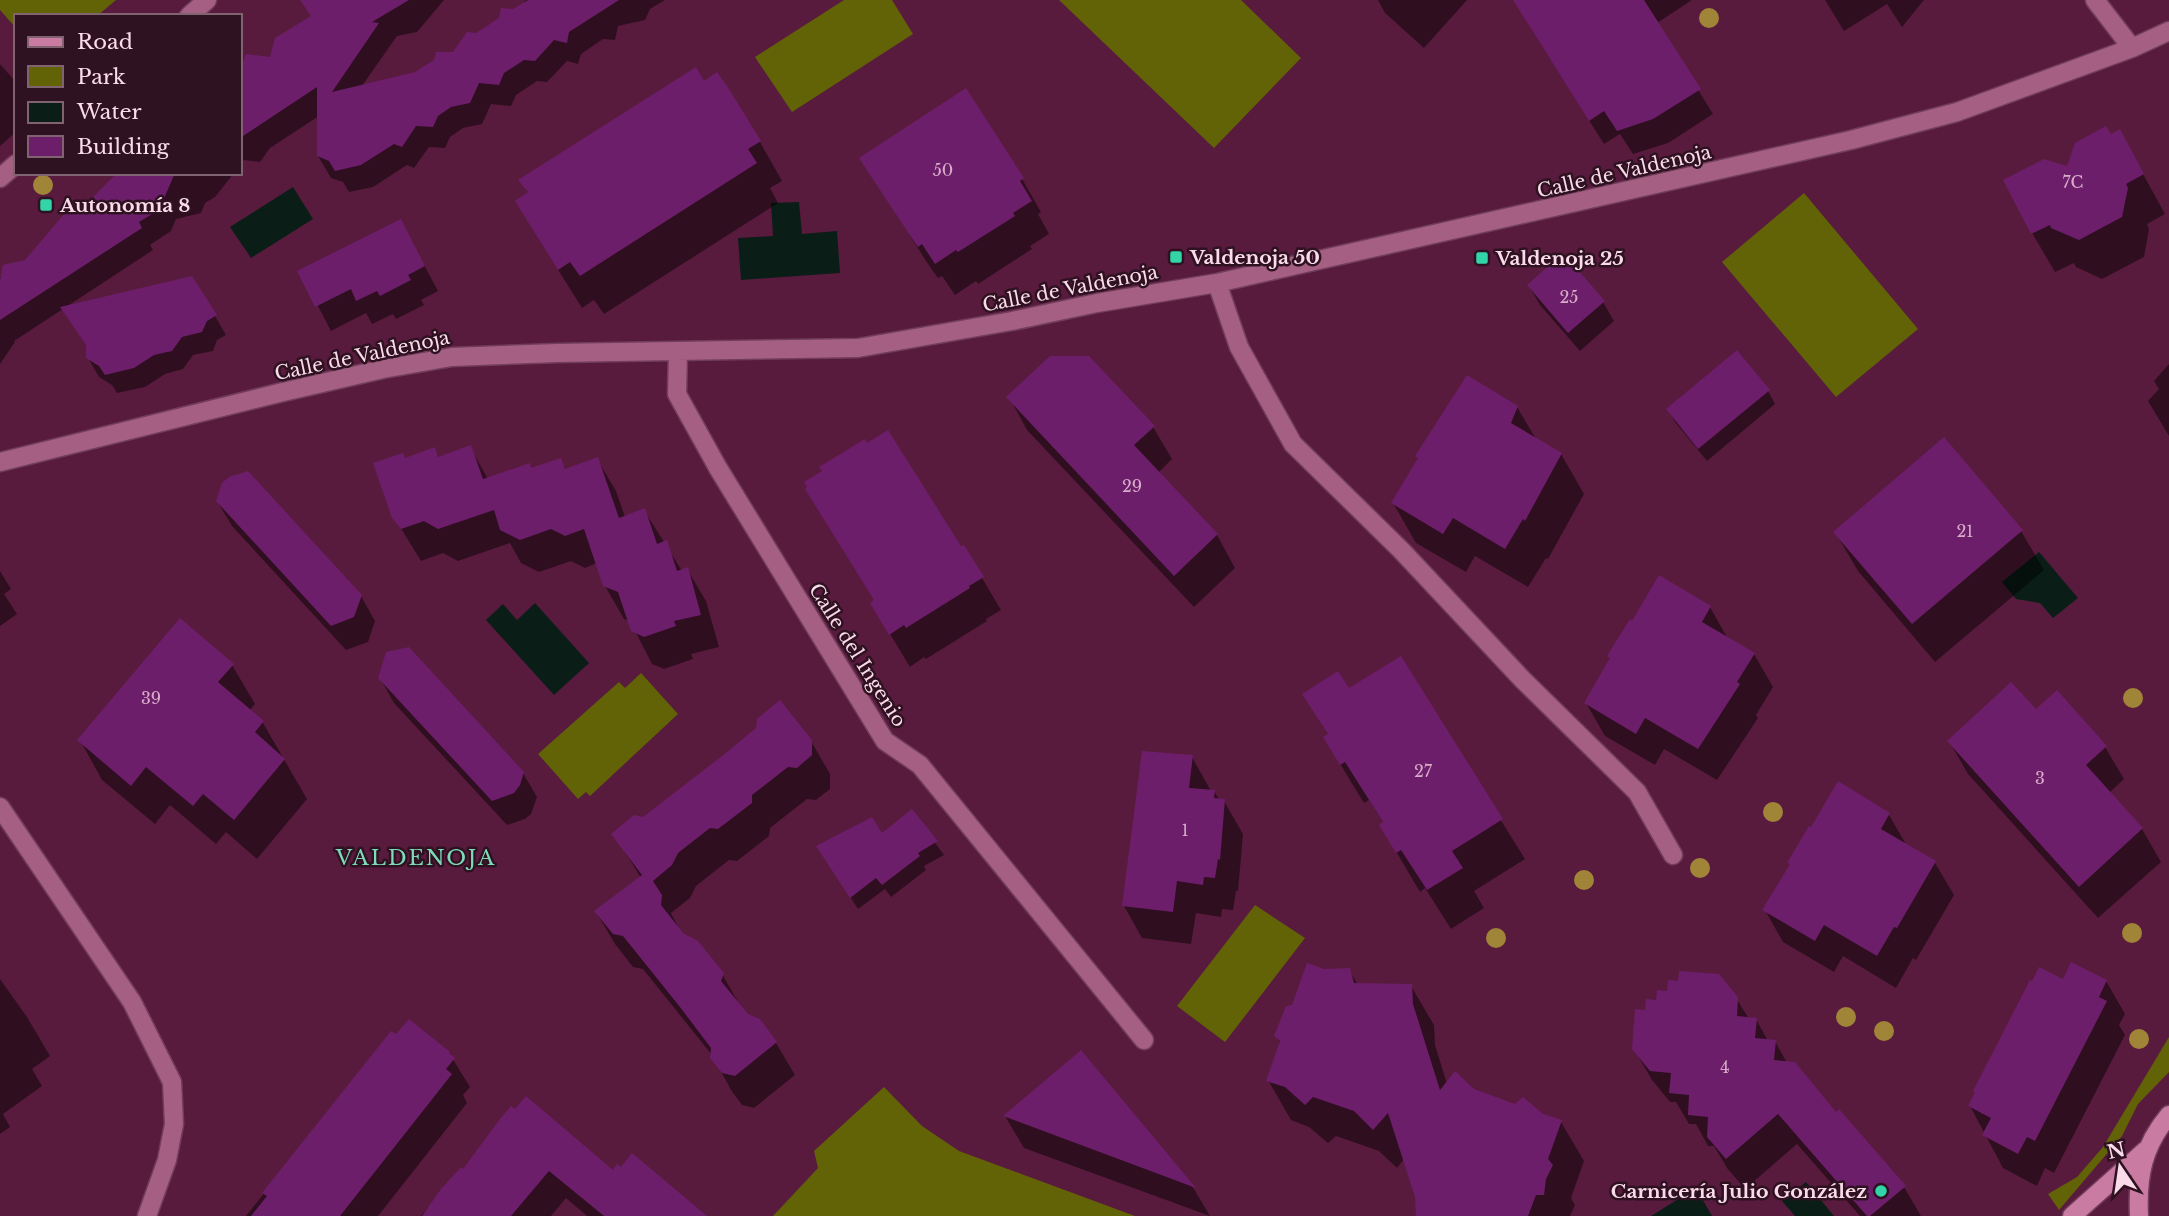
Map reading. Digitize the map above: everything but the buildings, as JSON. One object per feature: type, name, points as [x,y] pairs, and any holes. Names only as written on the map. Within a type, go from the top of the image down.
[{"type":"main road","points":[[2139,1216],[2141,1174],[2146,1150],[2155,1132],[2169,1115]]},
{"type":"main road","points":[[2072,1216],[2146,1150]]},
{"type":"street","points":[[191,14],[207,0]]},
{"type":"street","points":[[2095,0],[2132,48]]},
{"type":"street","name":"Calle de Valdenoja","points":[[0,462],[283,392],[383,369],[452,357],[858,348],[1217,283],[1820,149],[1957,112],[2169,32]]},
{"type":"street","points":[[0,178],[14,166]]},
{"type":"street","points":[[1217,283],[1239,347],[1293,444],[1401,550],[1523,680],[1637,792],[1673,855]]},
{"type":"street","name":"Calle del Ingenio","points":[[678,352],[677,394],[718,468],[885,741],[920,765],[1144,1040]]},
{"type":"street","points":[[0,807],[8,829],[132,1002],[172,1082],[174,1124],[167,1160],[147,1216]]},
{"type":"green space","points":[[0,0],[116,0],[99,14],[14,14],[14,26],[0,10]]},
{"type":"green space","points":[[844,0],[892,0],[913,34],[792,112],[755,57]]},
{"type":"green space","points":[[1059,0],[1241,0],[1301,58],[1214,148]]},
{"type":"green space","points":[[1804,193],[1918,329],[1836,397],[1722,262]]},
{"type":"green space","points":[[641,673],[678,714],[590,796],[586,792],[578,799],[538,754],[619,682],[625,688]]},
{"type":"green space","points":[[1255,905],[1305,938],[1225,1042],[1177,1006]]},
{"type":"green space","points":[[2169,1037],[2169,1072],[2138,1104],[2122,1136],[2059,1210],[2048,1194],[2077,1177],[2103,1147]]},
{"type":"green space","points":[[884,1087],[922,1126],[959,1151],[1135,1216],[773,1216],[818,1168],[814,1151]]},
{"type":"water","points":[[293,187],[313,219],[251,258],[230,227]]},
{"type":"water","points":[[799,202],[802,234],[837,231],[840,273],[741,280],[738,238],[773,236],[771,203]]},
{"type":"water","points":[[2039,552],[2078,598],[2053,618],[2040,603],[2016,599],[2002,582]]},
{"type":"water","points":[[535,603],[589,663],[554,695],[486,620],[503,604],[517,620]]},
{"type":"water","points":[[1806,1182],[1834,1216],[1795,1216],[1782,1201]]},
{"type":"water","points":[[1696,1188],[1712,1216],[1651,1216]]},
{"type":"place","name":"Autonomía 8","points":[[46,205]]},
{"type":"place","name":"Valdenoja 50","points":[[1176,257]]},
{"type":"place","name":"Valdenoja 25","points":[[1482,258]]},
{"type":"place","name":"Carnicería Julio González","points":[[1881,1191]]},
{"type":"district","name":"VALDENOJA","points":[[416,858]]}]
